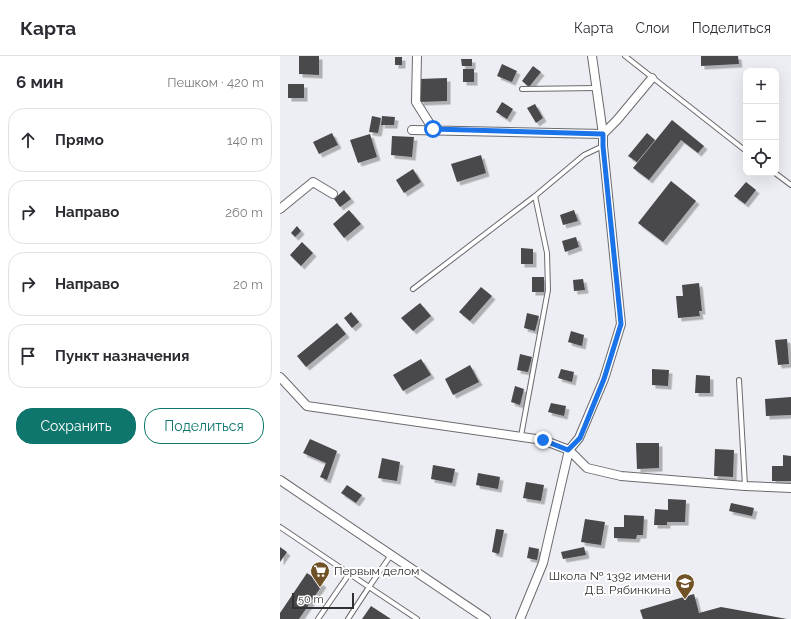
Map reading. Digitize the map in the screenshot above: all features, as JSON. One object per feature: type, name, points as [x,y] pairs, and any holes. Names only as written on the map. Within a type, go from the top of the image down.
[{"type":"street","points":[[417,56],[416,102],[433,129]]},
{"type":"street","points":[[520,619],[542,563],[568,450],[580,438],[604,379],[621,324],[603,134],[592,56]]},
{"type":"street","points":[[412,130],[433,129],[603,134],[617,120],[652,78]]},
{"type":"street","points":[[280,209],[313,182],[333,194]]},
{"type":"street","points":[[280,377],[307,406],[543,440],[568,450],[587,468],[621,476],[745,486],[791,488]]},
{"type":"street","points":[[280,480],[486,619]]},
{"type":"lane","points":[[625,56],[743,148]]},
{"type":"lane","points":[[522,89],[596,88]]},
{"type":"lane","points":[[413,289],[535,196],[584,155],[603,146]]},
{"type":"lane","points":[[779,176],[791,185]]},
{"type":"lane","points":[[521,436],[548,290],[547,254],[535,196]]},
{"type":"lane","points":[[739,380],[745,486]]},
{"type":"lane","points":[[280,527],[417,619]]},
{"type":"lane","points":[[348,619],[391,555]]},
{"type":"lane","points":[[318,619],[349,574]]},
{"type":"building","points":[[299,56],[319,56],[319,75],[299,74]]},
{"type":"building","points":[[701,56],[738,56],[739,64],[701,66]]},
{"type":"building","points":[[395,57],[402,57],[402,65],[395,65]]},
{"type":"building","points":[[461,59],[472,59],[472,66],[462,66]]},
{"type":"building","points":[[502,64],[517,71],[512,82],[497,76]]},
{"type":"building","points":[[533,66],[541,72],[529,87],[522,81]]},
{"type":"building","points":[[463,69],[474,69],[474,82],[463,82]]},
{"type":"building","points":[[447,78],[447,101],[420,102],[419,79]]},
{"type":"building","points":[[288,84],[304,84],[304,98],[288,98]]},
{"type":"building","points":[[502,102],[513,109],[507,119],[496,112]]},
{"type":"building","points":[[535,104],[543,118],[536,123],[527,108]]},
{"type":"building","points":[[372,116],[381,118],[378,133],[369,132]]},
{"type":"building","points":[[382,116],[395,117],[394,125],[381,125]]},
{"type":"building","points":[[672,120],[704,146],[698,153],[681,140],[649,180],[633,168]]},
{"type":"building","points":[[332,133],[338,145],[319,154],[313,142]]},
{"type":"building","points":[[647,133],[655,140],[637,162],[628,156]]},
{"type":"building","points":[[370,134],[377,157],[358,163],[350,140]]},
{"type":"building","points":[[392,136],[414,137],[412,157],[391,155]]},
{"type":"building","points":[[481,155],[486,173],[457,182],[451,164]]},
{"type":"building","points":[[413,169],[421,182],[404,193],[396,180]]},
{"type":"building","points":[[671,181],[696,201],[663,242],[638,223]]},
{"type":"building","points":[[746,182],[756,190],[745,204],[734,196]]},
{"type":"building","points":[[344,190],[351,199],[340,207],[334,199]]},
{"type":"building","points":[[349,210],[361,224],[344,238],[333,224]]},
{"type":"building","points":[[574,210],[578,221],[563,225],[560,215]]},
{"type":"building","points":[[297,226],[301,231],[295,237],[291,233]]},
{"type":"building","points":[[576,237],[579,247],[565,252],[562,241]]},
{"type":"building","points":[[302,242],[313,253],[301,266],[290,255]]},
{"type":"building","points":[[521,248],[533,249],[533,264],[521,264]]},
{"type":"building","points":[[532,277],[544,277],[544,292],[532,292]]},
{"type":"building","points":[[583,279],[585,290],[574,291],[573,280]]},
{"type":"building","points":[[699,283],[702,311],[699,311],[700,316],[678,318],[676,296],[683,296],[682,285]]},
{"type":"building","points":[[481,287],[492,296],[470,321],[459,312]]},
{"type":"building","points":[[420,303],[431,316],[413,331],[401,318]]},
{"type":"building","points":[[351,312],[359,322],[352,328],[344,318]]},
{"type":"building","points":[[527,313],[539,316],[535,331],[524,328]]},
{"type":"building","points":[[337,323],[346,334],[306,367],[297,356]]},
{"type":"building","points":[[571,331],[584,335],[582,346],[568,342]]},
{"type":"building","points":[[787,339],[789,364],[778,365],[775,340]]},
{"type":"building","points":[[520,354],[532,357],[528,372],[517,370]]},
{"type":"building","points":[[421,359],[431,375],[403,391],[393,375]]},
{"type":"building","points":[[470,365],[479,382],[453,395],[445,379]]},
{"type":"building","points":[[561,369],[574,372],[572,382],[558,378]]},
{"type":"building","points":[[652,369],[669,370],[668,386],[652,385]]},
{"type":"building","points":[[696,375],[710,376],[710,393],[695,393]]},
{"type":"building","points":[[515,386],[524,389],[520,405],[511,402]]},
{"type":"building","points":[[791,397],[791,415],[766,416],[765,399]]},
{"type":"building","points":[[551,403],[566,406],[564,416],[548,412]]},
{"type":"building","points":[[310,439],[337,451],[327,480],[320,477],[326,463],[303,453]]},
{"type":"building","points":[[636,443],[659,443],[659,468],[637,469]]},
{"type":"building","points":[[715,449],[734,450],[733,477],[714,476]]},
{"type":"building","points":[[783,455],[791,456],[791,481],[772,481],[772,466],[783,466]]},
{"type":"building","points":[[382,458],[400,462],[397,481],[378,478]]},
{"type":"building","points":[[433,465],[455,469],[452,483],[431,479]]},
{"type":"building","points":[[478,473],[500,477],[498,489],[476,485]]},
{"type":"building","points":[[526,482],[544,485],[541,501],[523,498]]},
{"type":"building","points":[[347,485],[362,495],[356,503],[341,493]]},
{"type":"building","points":[[668,499],[686,500],[685,522],[667,522],[667,525],[654,525],[655,509],[668,510]]},
{"type":"building","points":[[731,503],[754,508],[752,516],[729,511]]},
{"type":"building","points":[[624,515],[644,516],[643,535],[637,535],[636,539],[614,538],[614,527],[624,527]]},
{"type":"building","points":[[585,519],[605,522],[601,545],[581,542]]},
{"type":"building","points":[[496,529],[504,530],[499,554],[492,552]]},
{"type":"building","points":[[280,547],[287,552],[280,562]]},
{"type":"building","points":[[529,547],[539,549],[537,560],[527,558]]},
{"type":"building","points":[[584,547],[586,555],[563,559],[561,552]]},
{"type":"building","points":[[307,573],[323,584],[299,619],[280,619],[280,613]]},
{"type":"building","name":"Школа № 1392 имени Д.В. Рябинкина","points":[[694,594],[699,613],[721,607],[787,619],[643,619],[640,610]]},
{"type":"building","points":[[371,606],[391,619],[362,619]]},
{"type":"place","name":"Первым делом","points":[[320,588]]},
{"type":"place","name":"Школа № 1392 имени Д.В. Рябинкина","points":[[685,600]]},
{"type":"route","points":[[433,129],[603,134],[621,324],[604,379],[580,438],[568,450],[543,440]]}]
